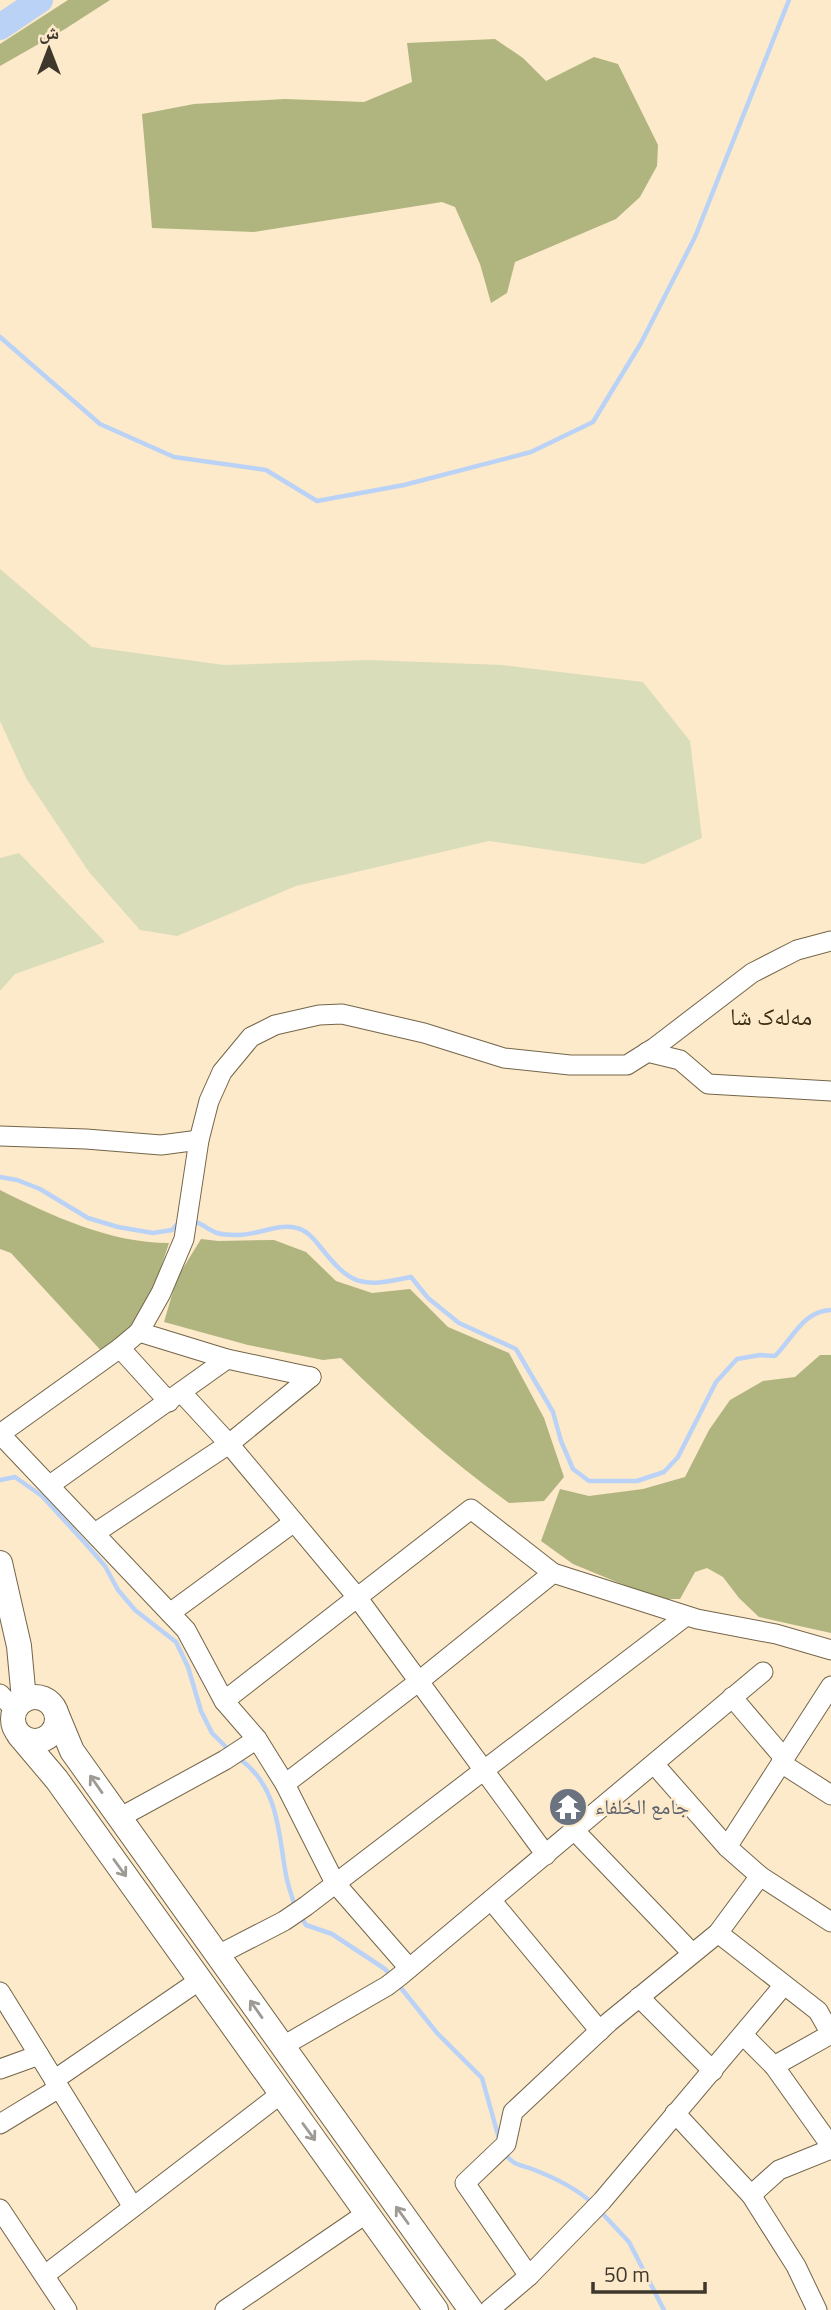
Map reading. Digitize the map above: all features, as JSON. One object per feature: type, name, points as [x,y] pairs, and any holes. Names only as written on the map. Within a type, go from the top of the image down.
[{"type":"main road","points":[[0,1563],[19,1646],[54,1709],[72,1751],[471,2310]]},
{"type":"main road","points":[[19,1646],[9,1702],[13,1723],[19,1735],[48,1768],[432,2304]]},
{"type":"main road","points":[[9,1702],[37,1697],[54,1709]]},
{"type":"main road","points":[[19,1735],[32,1741],[46,1738],[55,1728],[54,1709]]},
{"type":"main road","points":[[409,2271],[420,2268],[432,2255]]},
{"type":"main road","points":[[432,2304],[435,2288],[452,2284]]},
{"type":"street","points":[[399,1977],[335,1884],[285,1784],[257,1739],[224,1701],[186,1629],[0,1434],[139,1332],[161,1293],[184,1239],[199,1140],[209,1101],[222,1072],[251,1037],[275,1025],[318,1015],[342,1014],[424,1033],[504,1058],[570,1065],[627,1065],[752,973],[797,950],[831,941]]},
{"type":"street","points":[[647,1052],[680,1060],[708,1084],[831,1091]]},
{"type":"street","points":[[0,1136],[161,1145],[199,1140]]},
{"type":"street","points":[[95,1533],[229,1444],[311,1377],[227,1359],[139,1332]]},
{"type":"street","points":[[120,1348],[229,1444],[357,1597],[546,1854]]},
{"type":"street","points":[[50,1485],[227,1359]]},
{"type":"street","points":[[224,1701],[471,1509],[553,1573],[686,1616],[776,1634],[831,1650]]},
{"type":"street","points":[[170,1613],[294,1522]]},
{"type":"street","points":[[285,1784],[418,1682],[553,1573]]},
{"type":"street","points":[[218,1955],[299,1911],[686,1616]]},
{"type":"street","points":[[283,2046],[399,1977],[763,1672]]},
{"type":"street","points":[[727,1847],[831,1686]]},
{"type":"street","points":[[732,1697],[783,1761],[831,1795]]},
{"type":"street","points":[[119,1818],[225,1760],[257,1739]]},
{"type":"street","points":[[654,1764],[727,1847],[760,1877],[831,1922]]},
{"type":"street","points":[[574,1830],[692,1953]]},
{"type":"street","points":[[529,2276],[465,2183],[500,2149],[513,2112],[600,2031],[718,1933],[760,1877]]},
{"type":"street","points":[[491,1900],[600,2031]]},
{"type":"street","points":[[718,1933],[784,1985],[825,2006],[831,2034],[774,2066]]},
{"type":"street","points":[[0,2124],[200,1980]]},
{"type":"street","points":[[489,2310],[529,2276],[596,2207],[784,1985]]},
{"type":"street","points":[[0,1992],[133,2207]]},
{"type":"street","points":[[639,1997],[713,2071]]},
{"type":"street","points":[[743,2035],[774,2066],[831,2148],[779,2169],[751,2195]]},
{"type":"street","points":[[0,2069],[39,2055]]},
{"type":"street","points":[[45,2275],[282,2094]]},
{"type":"street","points":[[675,2113],[751,2195],[796,2266],[815,2307]]},
{"type":"street","points":[[0,2209],[67,2310]]},
{"type":"street","points":[[225,2310],[367,2213]]},
{"type":"green space","points":[[68,0],[110,0],[0,66],[0,44]]},
{"type":"green space","points":[[495,39],[523,58],[546,81],[594,57],[618,64],[658,145],[657,166],[640,197],[616,219],[515,262],[507,293],[491,303],[480,264],[455,207],[442,202],[254,232],[152,228],[142,114],[194,104],[285,99],[364,102],[412,82],[407,43]]},
{"type":"green space","points":[[0,569],[92,647],[224,665],[369,660],[502,665],[643,682],[690,741],[702,838],[644,864],[489,841],[296,886],[177,936],[140,930],[89,872],[26,778],[0,721]]},
{"type":"green space","points":[[19,853],[105,942],[15,974],[0,991],[0,858]]},
{"type":"green space","points":[[0,1190],[61,1218],[103,1233],[147,1242],[169,1243],[147,1309],[106,1356],[11,1253],[0,1249]]},
{"type":"green space","points":[[201,1239],[274,1240],[306,1252],[336,1281],[372,1293],[410,1289],[448,1327],[509,1353],[544,1418],[564,1477],[544,1501],[509,1503],[422,1434],[341,1358],[323,1360],[248,1345],[164,1322],[177,1278]]},
{"type":"green space","points":[[820,1355],[831,1355],[831,1633],[759,1617],[739,1598],[723,1577],[707,1568],[695,1572],[680,1599],[658,1599],[573,1564],[541,1541],[560,1489],[589,1496],[643,1489],[685,1477],[709,1430],[730,1400],[763,1381],[795,1377]]},
{"type":"waterway","points":[[0,27],[40,0]]},
{"type":"waterway","points":[[0,337],[100,424],[174,457],[266,470],[317,501],[404,485],[531,452],[593,422],[641,343],[695,237],[789,0]]},
{"type":"waterway","points":[[0,1177],[40,1189],[88,1218],[118,1227],[153,1233],[172,1230],[180,1221]]},
{"type":"waterway","points":[[193,1221],[217,1233],[228,1235],[282,1227],[297,1228],[309,1234],[339,1268],[357,1280],[379,1282],[411,1277],[428,1298],[459,1323],[516,1349],[553,1412],[573,1469],[589,1481],[637,1481],[664,1472],[678,1457],[716,1382],[737,1359],[760,1355],[775,1356],[806,1320],[831,1310]]},
{"type":"waterway","points":[[0,1480],[15,1477],[42,1496],[105,1566],[118,1590],[135,1610],[176,1642],[188,1667],[201,1711],[212,1733],[230,1751]]},
{"type":"waterway","points":[[240,1759],[263,1783],[270,1797],[295,1907]]},
{"type":"waterway","points":[[301,1917],[306,1925],[332,1934],[385,1969],[391,1976]]},
{"type":"waterway","points":[[397,1983],[437,2033],[482,2078],[500,2142]]},
{"type":"waterway","points":[[504,2153],[514,2162],[564,2183],[592,2203]]},
{"type":"waterway","points":[[601,2212],[629,2242],[664,2310]]},
{"type":"place","name":"جامع الخلفاء","points":[[568,1807]]},
{"type":"district","name":"مەلەک شا","points":[[771,1017]]}]
